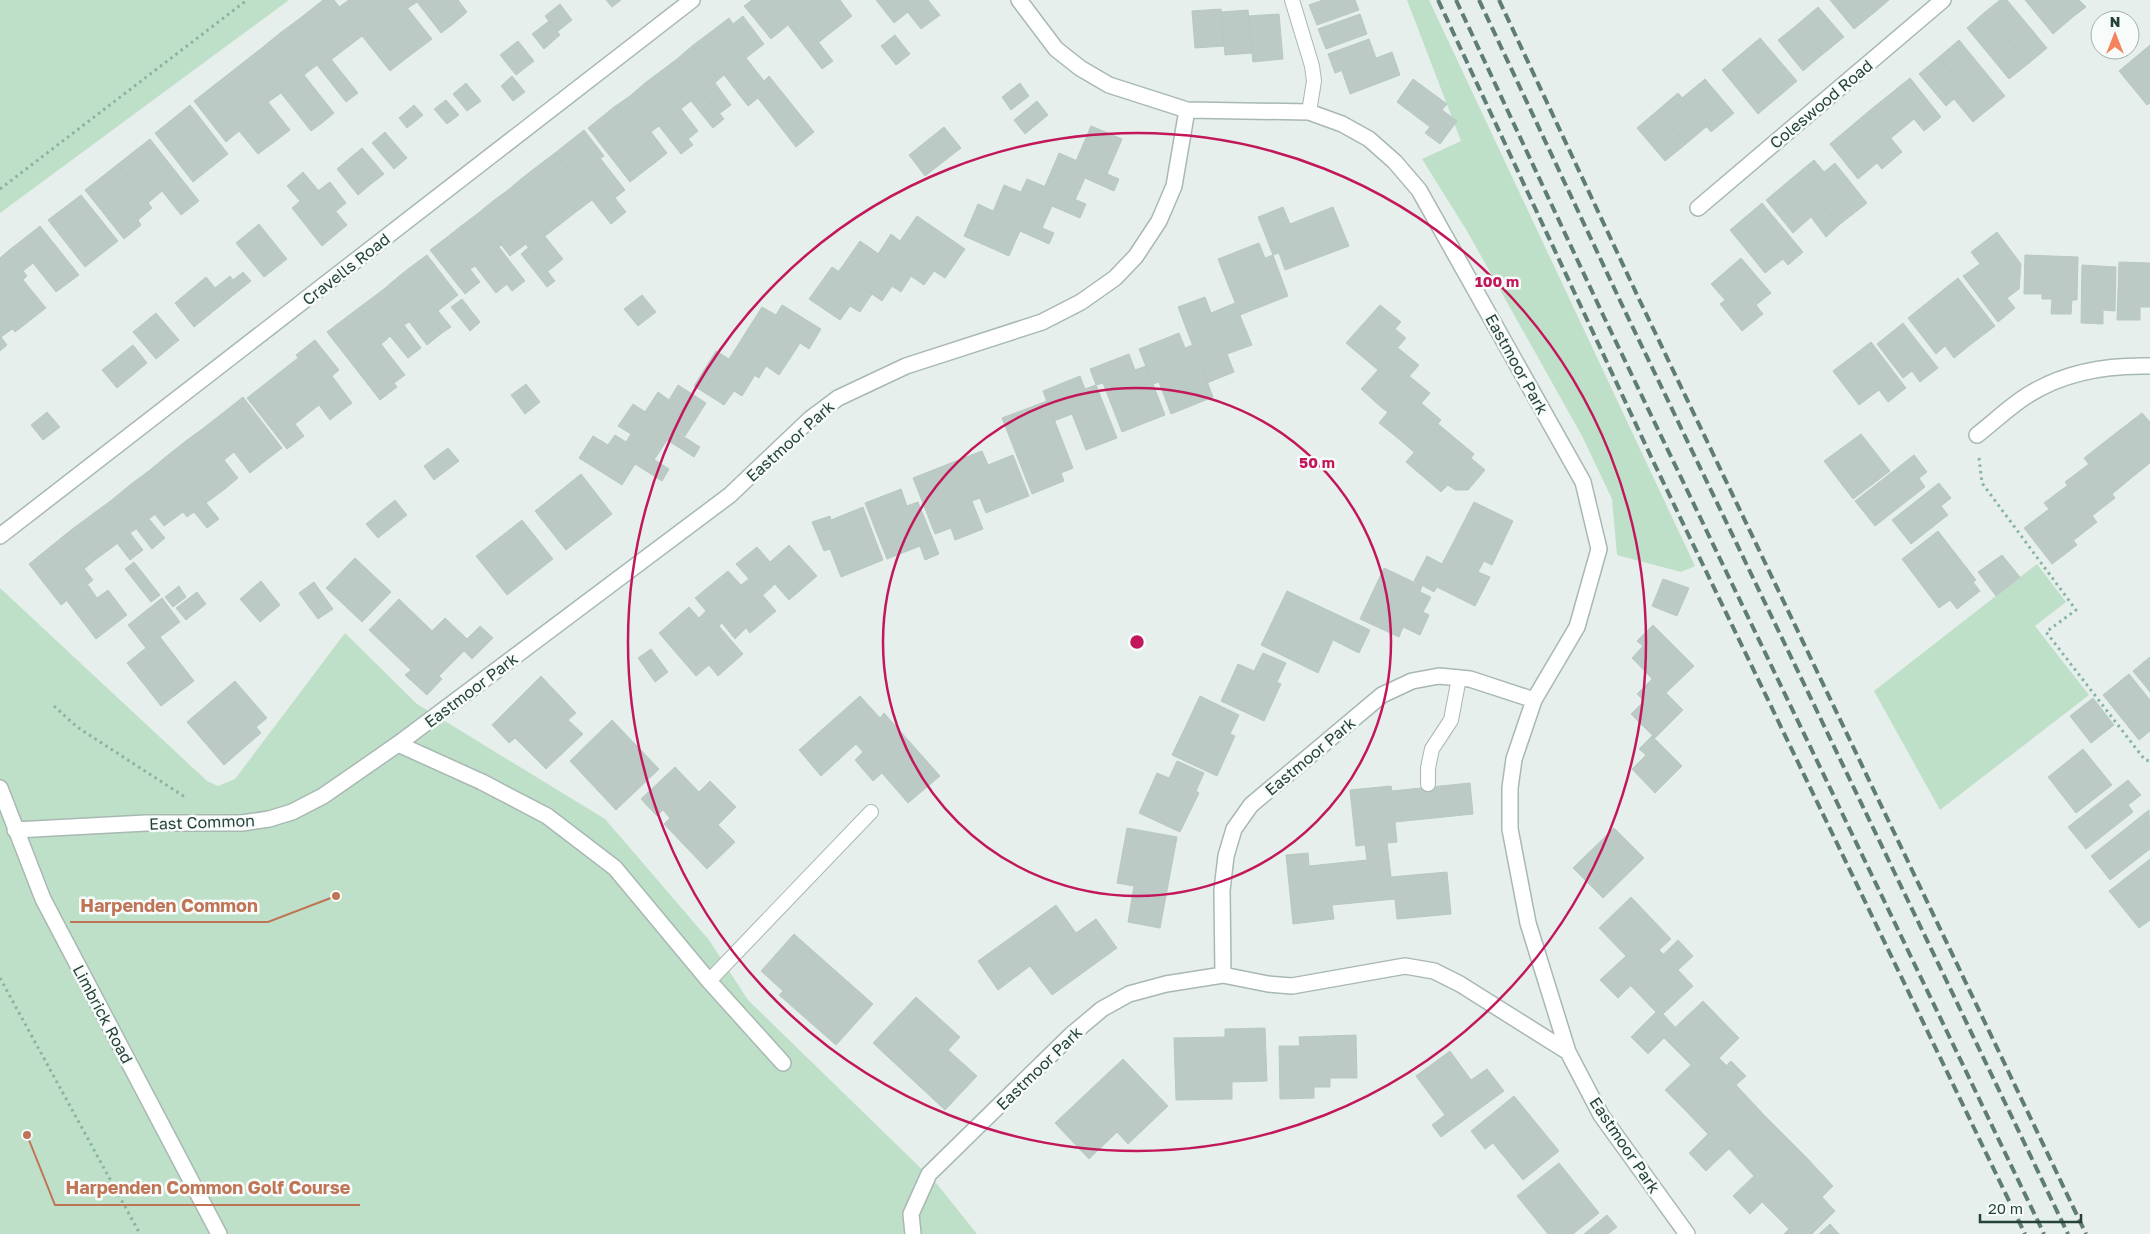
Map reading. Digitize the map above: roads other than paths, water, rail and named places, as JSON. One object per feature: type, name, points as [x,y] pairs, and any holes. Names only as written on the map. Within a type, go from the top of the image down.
[{"type":"street","name":"Cravells Road","points":[[0,536],[692,0]]},
{"type":"street","name":"Eastmoor Park","points":[[1019,0],[1056,49],[1080,68],[1109,85],[1187,110],[1309,112],[1342,124],[1369,139],[1395,162],[1419,190],[1583,482],[1599,548],[1577,627],[1534,700],[1514,759],[1510,788],[1510,829],[1528,923],[1568,1052],[1601,1115],[1687,1234]]},
{"type":"street","name":"Coleswood Road","points":[[1698,208],[1943,0]]},
{"type":"street","name":"Eastmoor Park","points":[[398,744],[730,495],[810,419],[838,398],[906,366],[1042,322],[1081,302],[1115,278],[1136,256],[1158,221],[1174,186],[1187,110]]},
{"type":"street","points":[[1977,435],[2029,394],[2056,382],[2100,369],[2123,365],[2150,366]]},
{"type":"street","name":"Eastmoor Park","points":[[1223,975],[1222,890],[1226,856],[1234,829],[1251,805],[1382,695],[1412,681],[1439,676],[1470,679],[1534,700]]},
{"type":"street","name":"East Common","points":[[15,830],[146,823],[242,823],[270,819],[292,812],[323,796],[398,744]]},
{"type":"street","points":[[398,744],[482,782],[547,816],[614,868],[709,980],[783,1063]]},
{"type":"street","name":"Limbrick Road","points":[[0,788],[43,899],[219,1234]]},
{"type":"street","name":"Eastmoor Park","points":[[913,1234],[912,1214],[929,1174],[1071,1035],[1102,1009],[1129,994],[1166,984],[1223,975],[1268,984],[1292,986],[1405,966],[1434,971],[1460,984],[1568,1052]]},
{"type":"lane","points":[[1292,0],[1312,66],[1314,81],[1309,112]]},
{"type":"lane","points":[[1428,784],[1428,768],[1432,749],[1450,720],[1459,678]]},
{"type":"lane","points":[[709,980],[871,812]]},
{"type":"railway","points":[[1438,0],[1653,461],[2025,1234]]},
{"type":"railway","points":[[1456,0],[1604,317],[2044,1234]]},
{"type":"railway","points":[[1479,0],[1623,307],[2068,1234]]},
{"type":"railway","points":[[1499,0],[1639,299],[2086,1234]]},
{"type":"place","name":"Harpenden Common","points":[[336,896]]},
{"type":"place","name":"Harpenden Common Golf Course","points":[[27,1135]]}]
